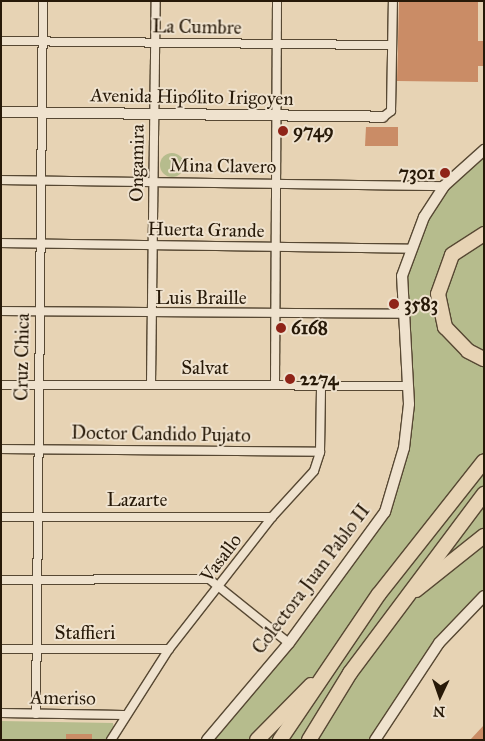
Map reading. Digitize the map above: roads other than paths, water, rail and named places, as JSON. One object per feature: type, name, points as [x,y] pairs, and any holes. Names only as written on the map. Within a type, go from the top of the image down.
[{"type":"highway","points":[[484,234],[452,255],[438,294],[445,327],[468,351],[484,359]]},
{"type":"highway","points":[[280,740],[322,677],[423,535],[484,461]]},
{"type":"highway","points":[[310,740],[400,603],[484,494]]},
{"type":"highway","points":[[400,603],[484,536]]},
{"type":"highway","points":[[257,740],[301,692],[322,677]]},
{"type":"main road","name":"Avenida Hipólito Irigoyen","points":[[1,112],[383,117]]},
{"type":"main road","name":"Colectora Juan Pablo II","points":[[207,740],[289,643],[385,512],[404,448],[408,386],[402,314],[402,276],[411,249],[444,186],[484,150]]},
{"type":"main road","points":[[375,740],[439,643],[484,596]]},
{"type":"street","name":"Cruz Chica","points":[[36,714],[43,1]]},
{"type":"street","name":"Ongamira","points":[[151,384],[156,1]]},
{"type":"street","points":[[275,384],[277,1]]},
{"type":"street","points":[[383,117],[391,111],[392,1]]},
{"type":"street","name":"La Cumbre","points":[[1,42],[392,46]]},
{"type":"street","name":"Mina Clavero","points":[[1,180],[444,186]]},
{"type":"street","name":"Huerta Grande","points":[[1,243],[411,249]]},
{"type":"street","name":"Luis Braille","points":[[1,311],[152,314],[402,314]]},
{"type":"street","name":"Salvat","points":[[1,385],[275,384],[408,386]]},
{"type":"street","name":"Vasallo","points":[[110,740],[124,715],[169,649],[221,587],[272,517],[314,471],[320,452],[321,385]]},
{"type":"street","name":"Doctor Candido Pujato","points":[[1,449],[320,452]]},
{"type":"street","name":"Lazarte","points":[[1,517],[272,517]]},
{"type":"street","points":[[1,580],[210,580],[289,643]]},
{"type":"street","name":"Staffieri","points":[[1,649],[169,649]]},
{"type":"street","name":"Ameriso","points":[[1,713],[124,715]]},
{"type":"place","name":"9749","points":[[283,131]]},
{"type":"place","name":"7301","points":[[445,173]]},
{"type":"place","name":"3583","points":[[394,304]]},
{"type":"place","name":"6168","points":[[281,328]]},
{"type":"place","name":"2274","points":[[290,379]]}]
